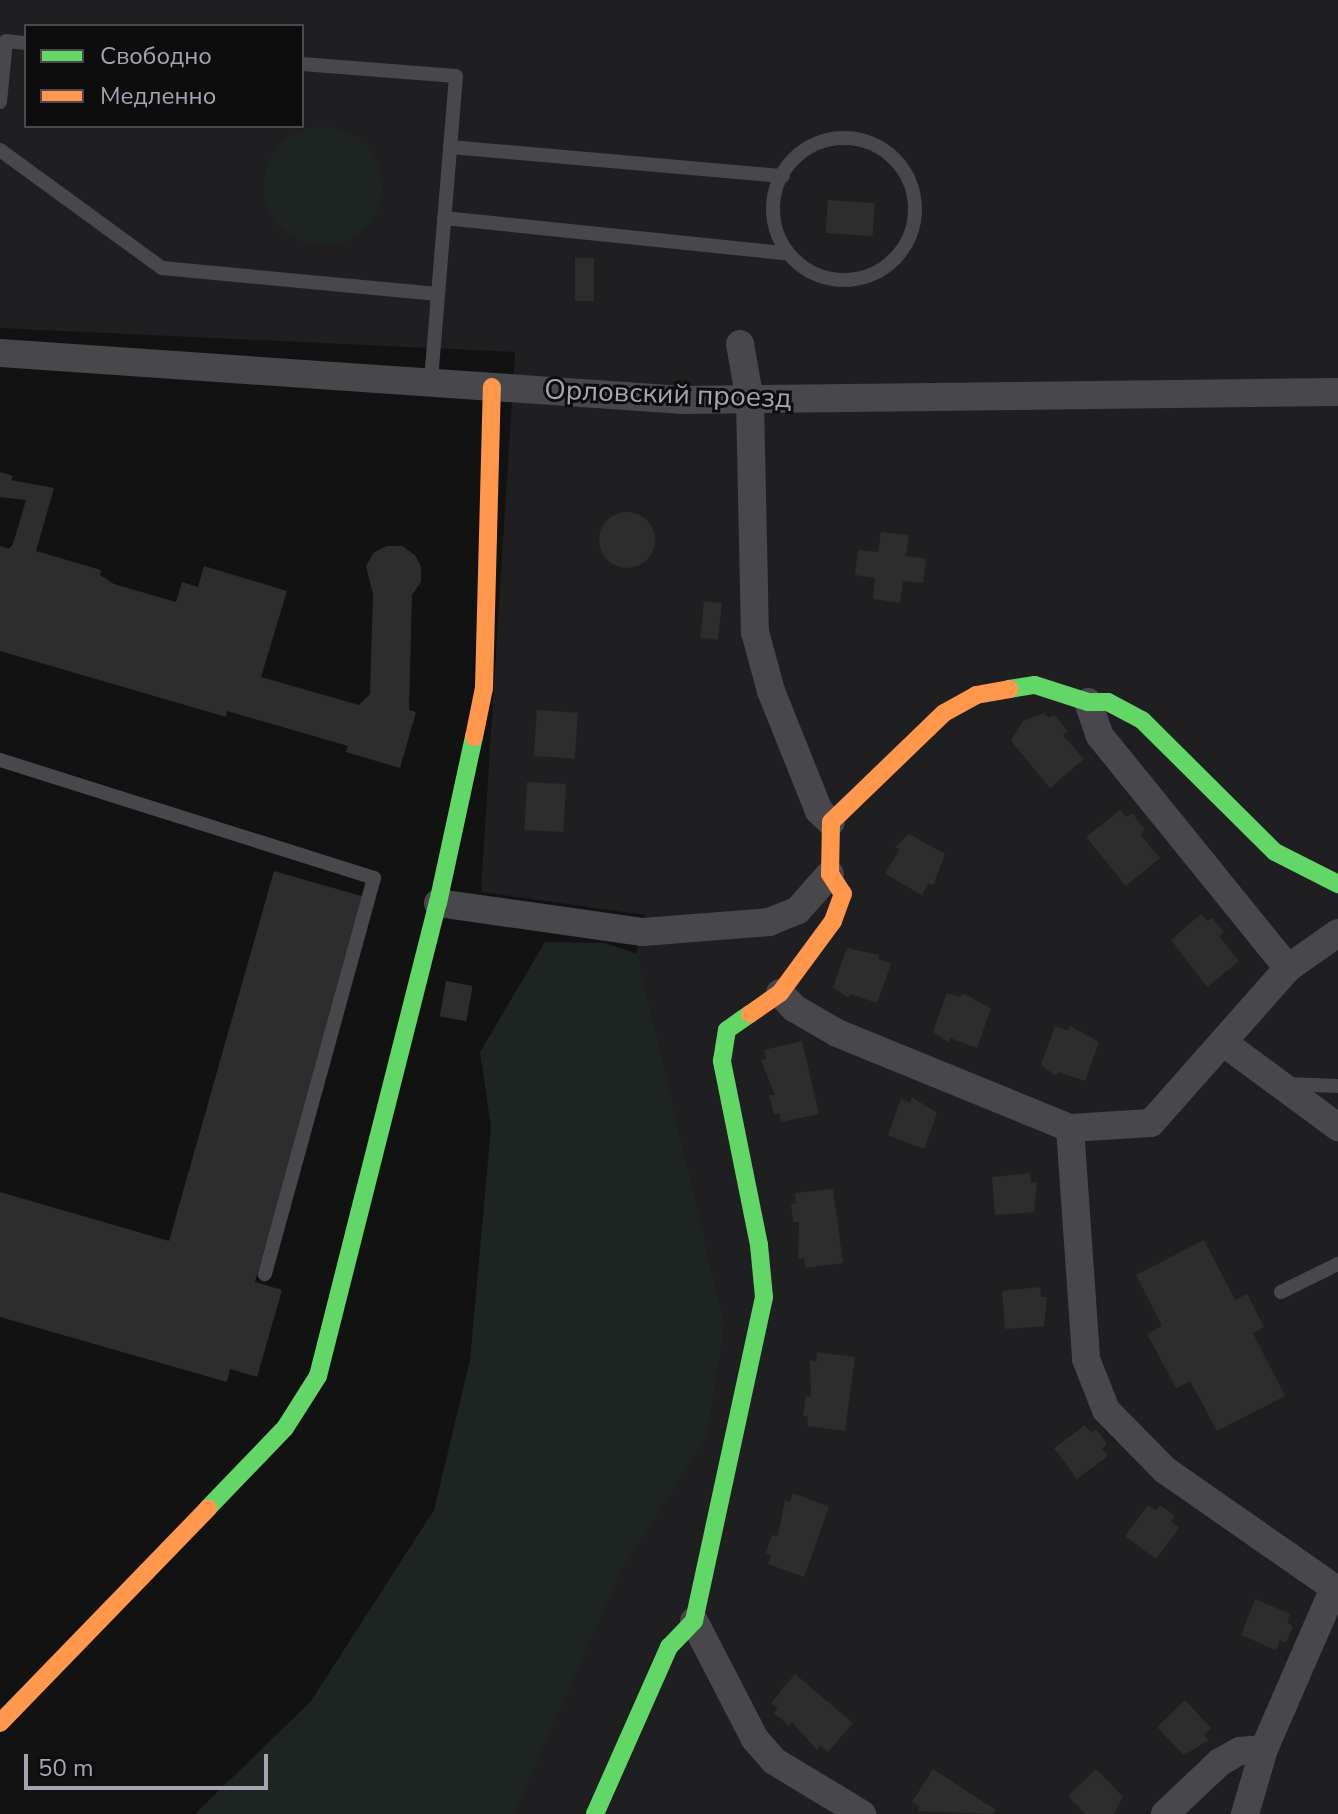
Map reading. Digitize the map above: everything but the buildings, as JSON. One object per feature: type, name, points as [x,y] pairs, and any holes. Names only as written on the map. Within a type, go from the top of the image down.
[{"type":"street","points":[[740,344],[750,400],[755,632],[771,691],[819,811],[831,822]]},
{"type":"street","name":"Орловский проезд","points":[[0,353],[492,387],[750,400],[1338,392]]},
{"type":"street","points":[[0,1723],[285,1428],[318,1376],[438,903],[484,688],[492,387]]},
{"type":"street","points":[[595,1814],[669,1647],[694,1621],[764,1297],[759,1245],[722,1061],[727,1030],[780,993],[833,921],[843,894],[830,874],[831,822],[944,713],[976,695],[1035,685],[1088,702],[1108,702],[1142,720],[1275,852],[1338,884]]},
{"type":"street","points":[[1088,702],[1100,736],[1288,968]]},
{"type":"street","points":[[438,903],[643,932],[769,922],[798,910],[830,874]]},
{"type":"street","points":[[780,993],[794,1008],[837,1033],[1070,1128],[1151,1123],[1288,968],[1338,933]]},
{"type":"street","points":[[1224,1043],[1338,1127]]},
{"type":"street","points":[[1070,1128],[1086,1359],[1106,1410],[1165,1470],[1336,1591],[1264,1749],[1245,1814]]},
{"type":"street","points":[[694,1621],[755,1739],[774,1761],[862,1814]]},
{"type":"street","points":[[1165,1814],[1220,1762],[1240,1751],[1264,1749]]},
{"type":"lane","points":[[0,102],[6,41],[24,43]]},
{"type":"lane","points":[[304,64],[456,76],[431,383]]},
{"type":"lane","points":[[444,218],[785,253],[827,280],[877,274],[912,238],[915,188],[885,147],[836,135],[791,158],[770,204],[785,253]]},
{"type":"lane","points":[[450,147],[783,176]]},
{"type":"lane","points":[[0,150],[162,268],[438,294]]},
{"type":"lane","points":[[0,760],[374,878],[265,1274]]},
{"type":"lane","points":[[1278,1083],[1338,1086]]},
{"type":"lane","points":[[1281,1292],[1338,1264]]},
{"type":"shaded area","points":[[0,0],[1338,0],[1338,1814],[444,1814],[645,915],[481,892],[515,352],[0,328]]},
{"type":"shaded area","points":[[323,127],[346,131],[365,144],[378,163],[382,186],[378,209],[365,228],[346,241],[323,245],[300,241],[281,228],[268,209],[264,186],[268,163],[281,144],[300,131]]},
{"type":"shaded area","points":[[545,942],[605,943],[637,954],[724,1325],[707,1436],[620,1572],[514,1814],[195,1814],[311,1701],[434,1510],[470,1360],[491,1127],[480,1052]]},
{"type":"traffic: fast","points":[[1009,689],[1035,685],[1088,702],[1108,702],[1142,720],[1275,852],[1338,884]]},
{"type":"traffic: fast","points":[[208,1508],[285,1428],[318,1376],[438,903],[474,737]]},
{"type":"traffic: fast","points":[[595,1814],[669,1647],[694,1621],[764,1297],[759,1245],[722,1061],[727,1030],[750,1014]]},
{"type":"traffic: slow","points":[[474,737],[484,688],[492,387]]},
{"type":"traffic: slow","points":[[750,1014],[780,993],[833,921],[843,894],[830,874],[831,822],[944,713],[976,695],[1009,689]]},
{"type":"traffic: slow","points":[[0,1723],[208,1508]]}]
